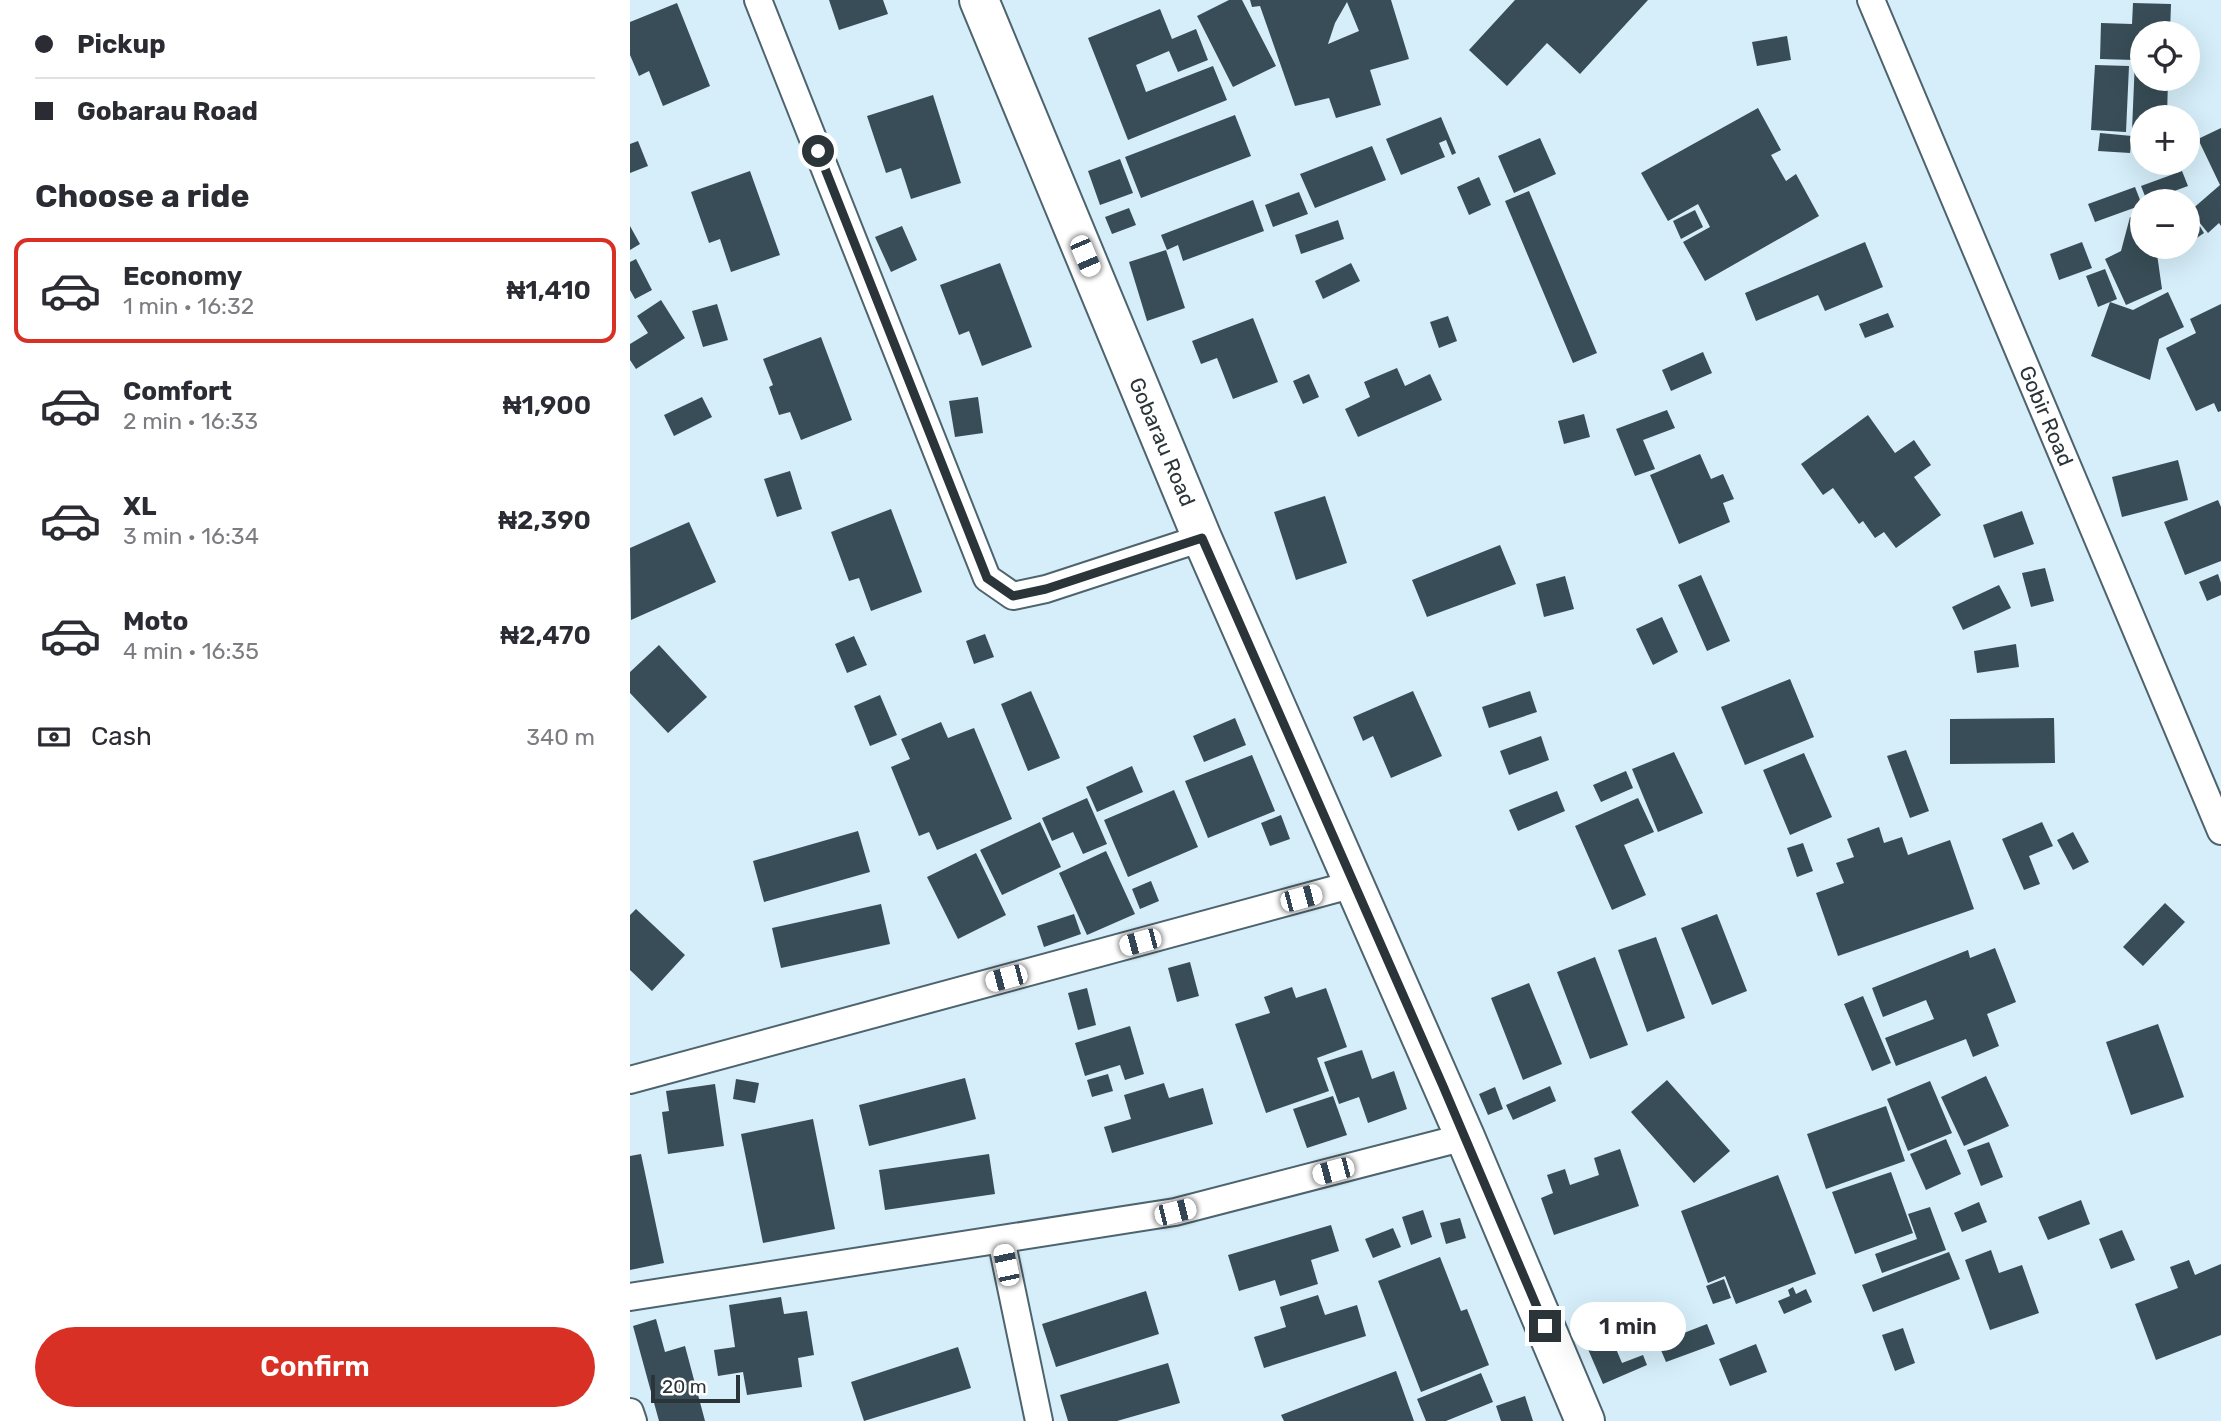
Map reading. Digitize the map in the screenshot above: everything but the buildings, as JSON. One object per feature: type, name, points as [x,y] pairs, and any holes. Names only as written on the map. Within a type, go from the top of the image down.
[{"type":"street","points":[[758,0],[987,578],[1013,596],[1046,589],[1202,538]]},
{"type":"street","name":"Gobarau Road","points":[[979,0],[1202,538],[1465,1137],[1585,1421]]},
{"type":"street","name":"Gobir Road","points":[[1871,0],[2221,831]]},
{"type":"street","points":[[630,1080],[1354,884]]},
{"type":"street","points":[[630,1297],[1175,1212],[1465,1137]]},
{"type":"street","points":[[1000,1239],[1039,1421]]},
{"type":"street","points":[[630,1412],[633,1421]]},
{"type":"route","points":[[818,151],[987,578],[1013,596],[1046,589],[1202,538],[1443,1086],[1545,1326]]}]
